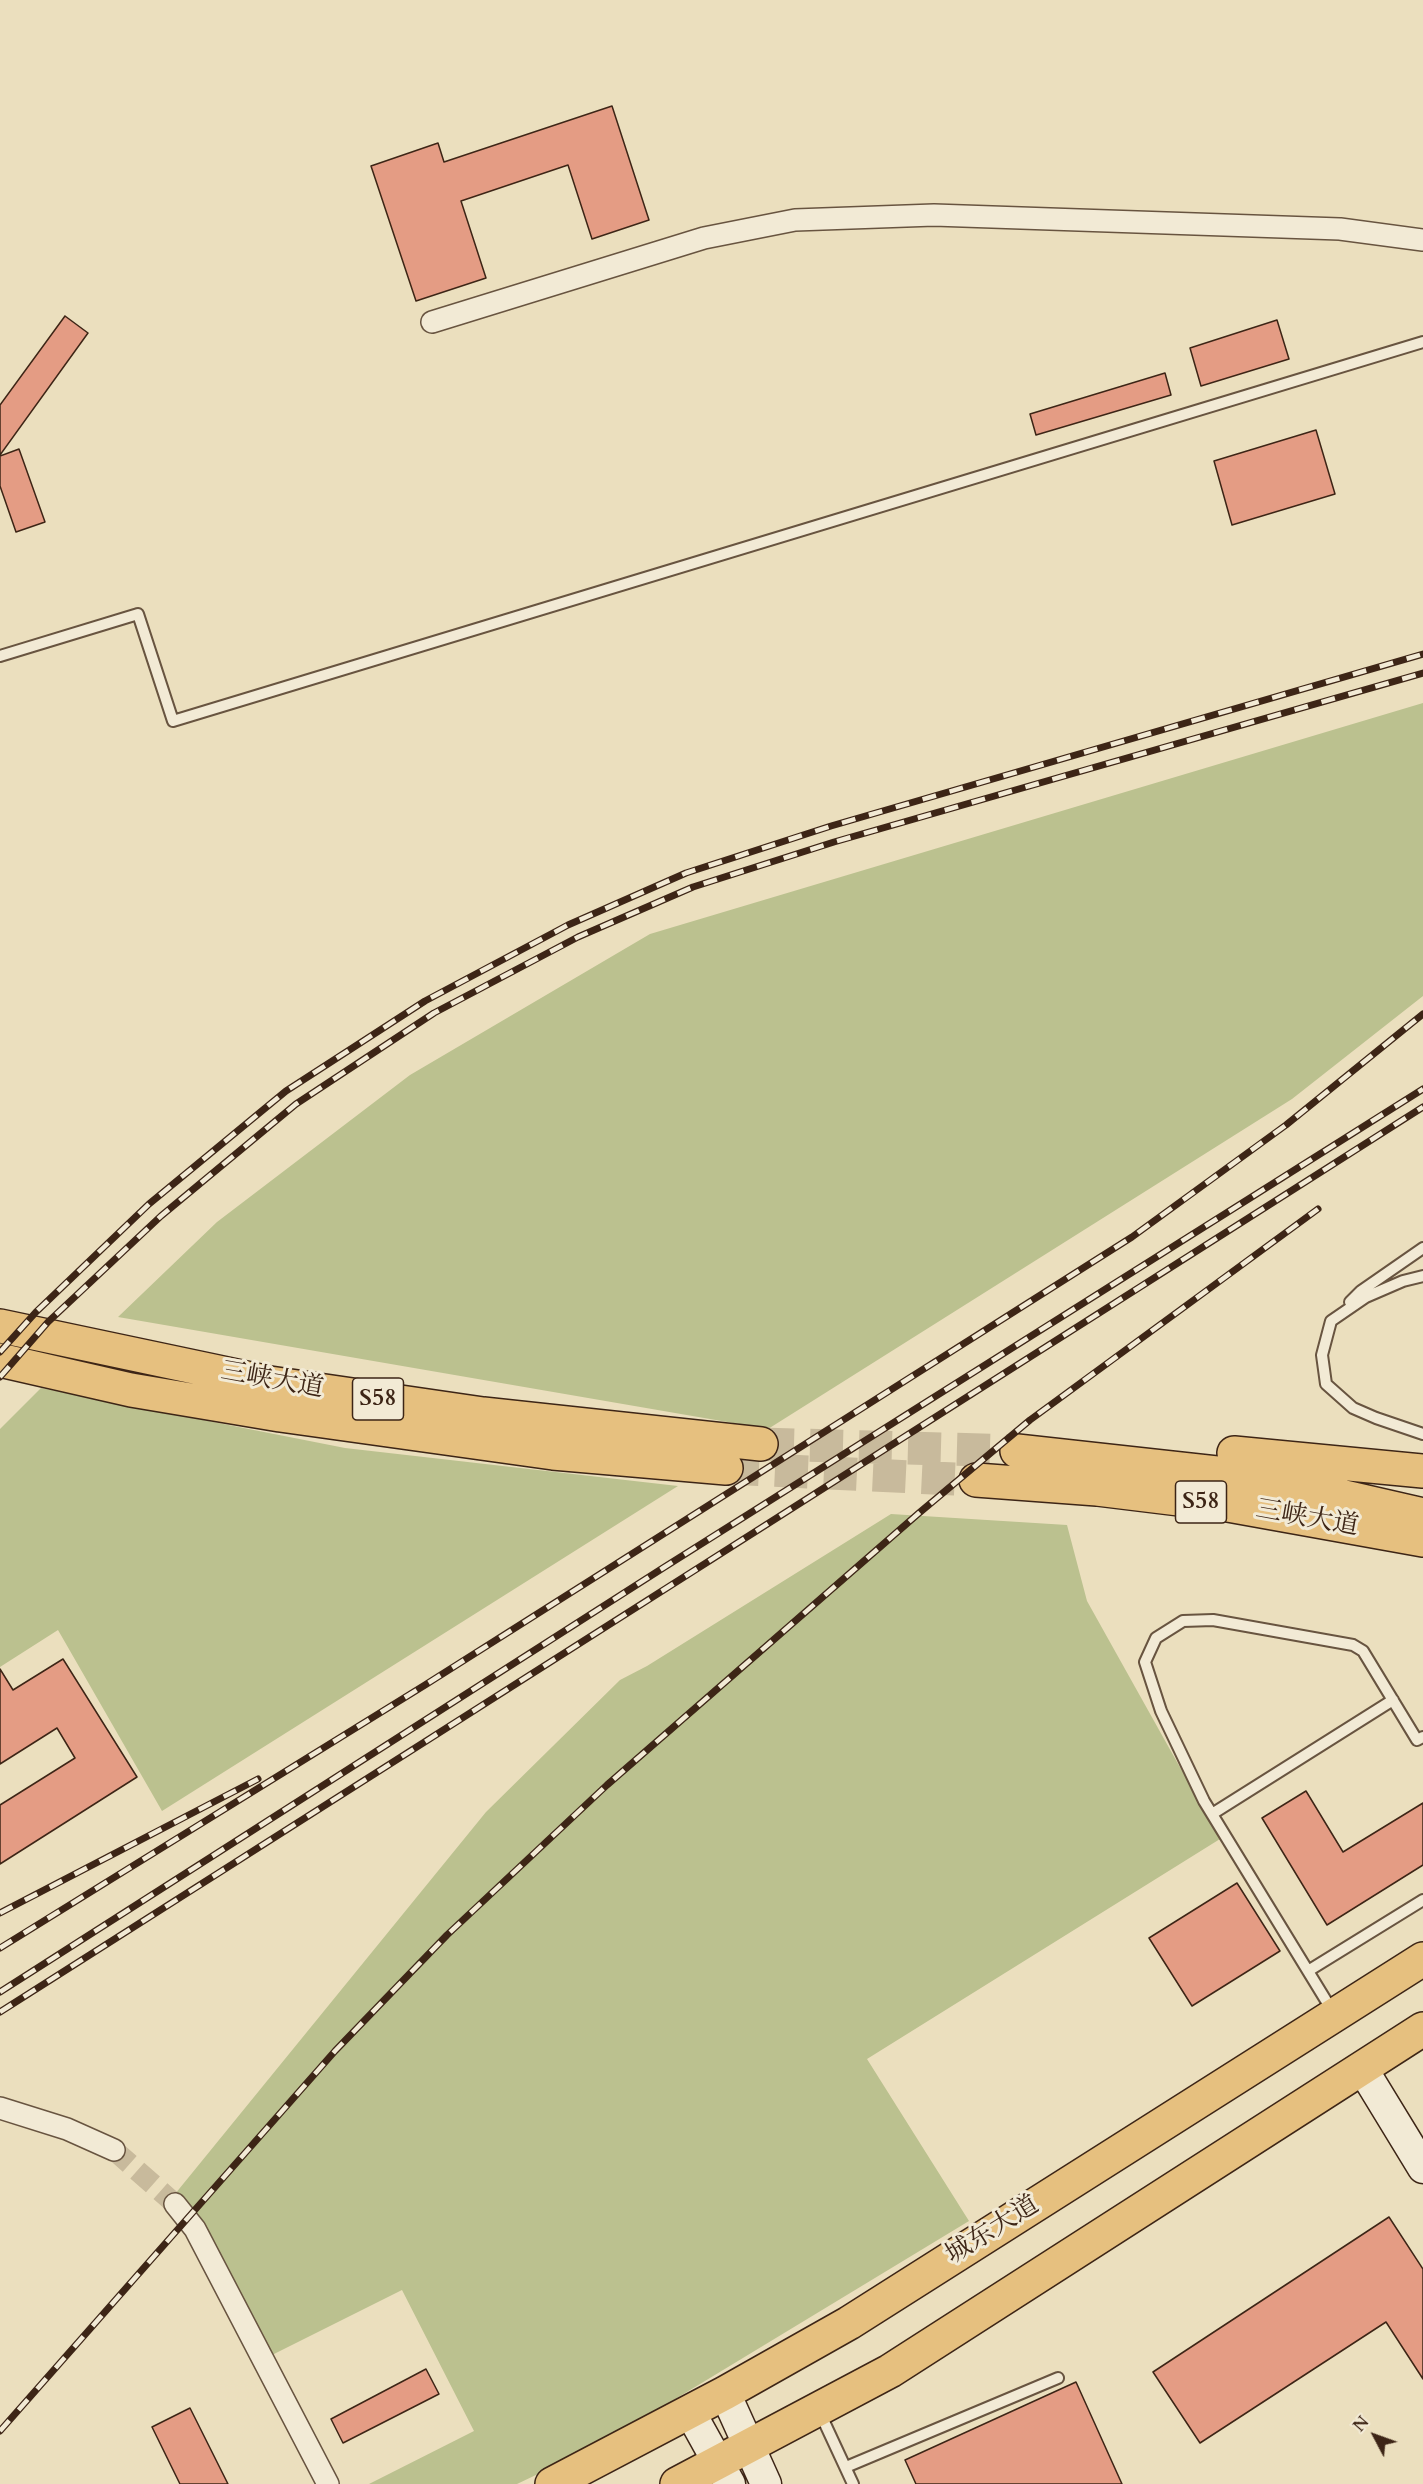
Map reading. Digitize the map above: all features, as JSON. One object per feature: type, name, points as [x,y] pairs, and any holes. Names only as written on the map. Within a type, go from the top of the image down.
[{"type":"main road","name":"三峡大道","points":[[0,1326],[270,1383],[483,1414],[761,1444]]},
{"type":"main road","name":"三峡大道","points":[[0,1360],[130,1390],[292,1417],[553,1454],[726,1468]]},
{"type":"main road","name":"三峡大道","points":[[1423,1471],[1127,1443],[1017,1451],[1262,1478],[1423,1515]]},
{"type":"main road","name":"三峡大道","points":[[976,1480],[1097,1489],[1228,1505],[1423,1540]]},
{"type":"main road","name":"城东大道","points":[[552,2484],[690,2412],[849,2323],[1423,1959]]},
{"type":"main road","points":[[677,2484],[725,2473],[749,2446],[890,2371],[1423,2029]]},
{"type":"main road","points":[[1362,2068],[1423,2168]]},
{"type":"main road","points":[[725,2393],[766,2484]]},
{"type":"main road","points":[[690,2412],[725,2473]]},
{"type":"street","points":[[432,322],[704,238],[795,220],[934,215],[1340,229],[1423,240]]},
{"type":"street","points":[[0,2108],[68,2129],[114,2150]]},
{"type":"street","points":[[175,2204],[195,2229],[328,2484]]},
{"type":"lane","points":[[0,656],[138,614],[174,721],[1423,342]]},
{"type":"lane","points":[[1423,1248],[1361,1292],[1330,1321],[1322,1355],[1326,1384],[1353,1408],[1423,1434]]},
{"type":"lane","points":[[1330,1321],[1366,1297],[1403,1281],[1423,1276]]},
{"type":"lane","points":[[1335,2015],[1212,1814],[1161,1711],[1145,1662],[1156,1638],[1183,1621],[1213,1620],[1353,1645],[1363,1651],[1417,1740],[1423,1737]]},
{"type":"lane","points":[[1212,1814],[1393,1700]]},
{"type":"lane","points":[[1308,1971],[1423,1900]]},
{"type":"lane","points":[[846,2467],[1058,2378]]},
{"type":"lane","points":[[818,2409],[853,2484]]},
{"type":"green space","points":[[1423,703],[1423,996],[1292,1099],[768,1429],[118,1317],[217,1222],[410,1075],[650,934]]},
{"type":"green space","points":[[41,1388],[345,1448],[678,1486],[162,1811],[58,1630],[0,1667],[0,1429]]},
{"type":"green space","points":[[891,1514],[1067,1525],[1087,1601],[1220,1839],[867,2059],[969,2221],[601,2444],[517,2484],[369,2484],[474,2431],[402,2290],[268,2357],[175,2194],[486,1812],[620,1680],[647,1666]]},
{"type":"building","points":[[612,106],[649,220],[592,239],[568,165],[461,201],[486,278],[416,301],[371,166],[438,143],[444,162]]},
{"type":"building","points":[[65,316],[88,333],[0,455],[0,405]]},
{"type":"building","points":[[1277,320],[1289,359],[1201,386],[1190,348]]},
{"type":"building","points":[[1165,373],[1171,395],[1036,435],[1030,414]]},
{"type":"building","points":[[1316,430],[1335,494],[1232,525],[1214,461]]},
{"type":"building","points":[[19,449],[45,522],[16,532],[0,486],[0,456]]},
{"type":"building","points":[[63,1659],[137,1777],[0,1864],[0,1805],[75,1758],[57,1728],[0,1764],[0,1669],[13,1690]]},
{"type":"building","points":[[1306,1791],[1343,1852],[1423,1803],[1423,1865],[1327,1925],[1262,1818]]},
{"type":"building","points":[[1237,1883],[1280,1951],[1192,2006],[1149,1938]]},
{"type":"building","points":[[1389,2217],[1423,2269],[1423,2379],[1386,2322],[1200,2443],[1153,2372]]},
{"type":"building","points":[[426,2369],[439,2394],[343,2443],[331,2419]]},
{"type":"building","points":[[1076,2382],[1122,2484],[916,2484],[905,2460]]},
{"type":"building","points":[[190,2408],[228,2484],[180,2484],[152,2427]]},
{"type":"tunnel","points":[[761,1444],[1017,1451]]},
{"type":"tunnel","points":[[726,1468],[976,1480]]},
{"type":"tunnel","points":[[114,2150],[175,2204]]},
{"type":"railway","points":[[0,1352],[36,1312],[149,1204],[286,1091],[425,1001],[568,925],[686,873],[831,826],[1423,654]]},
{"type":"railway","points":[[0,1377],[48,1322],[161,1216],[296,1104],[434,1013],[578,937],[693,887],[834,842],[1423,673]]},
{"type":"railway","points":[[0,1948],[425,1685],[1132,1237],[1286,1125],[1423,1014]]},
{"type":"railway","points":[[0,1992],[663,1568],[1423,1089]]},
{"type":"railway","points":[[0,2012],[1423,1107]]},
{"type":"railway","points":[[0,2431],[335,2051],[447,1935],[607,1785],[919,1513],[1030,1420],[1318,1209]]},
{"type":"railway","points":[[0,1913],[258,1779]]}]
